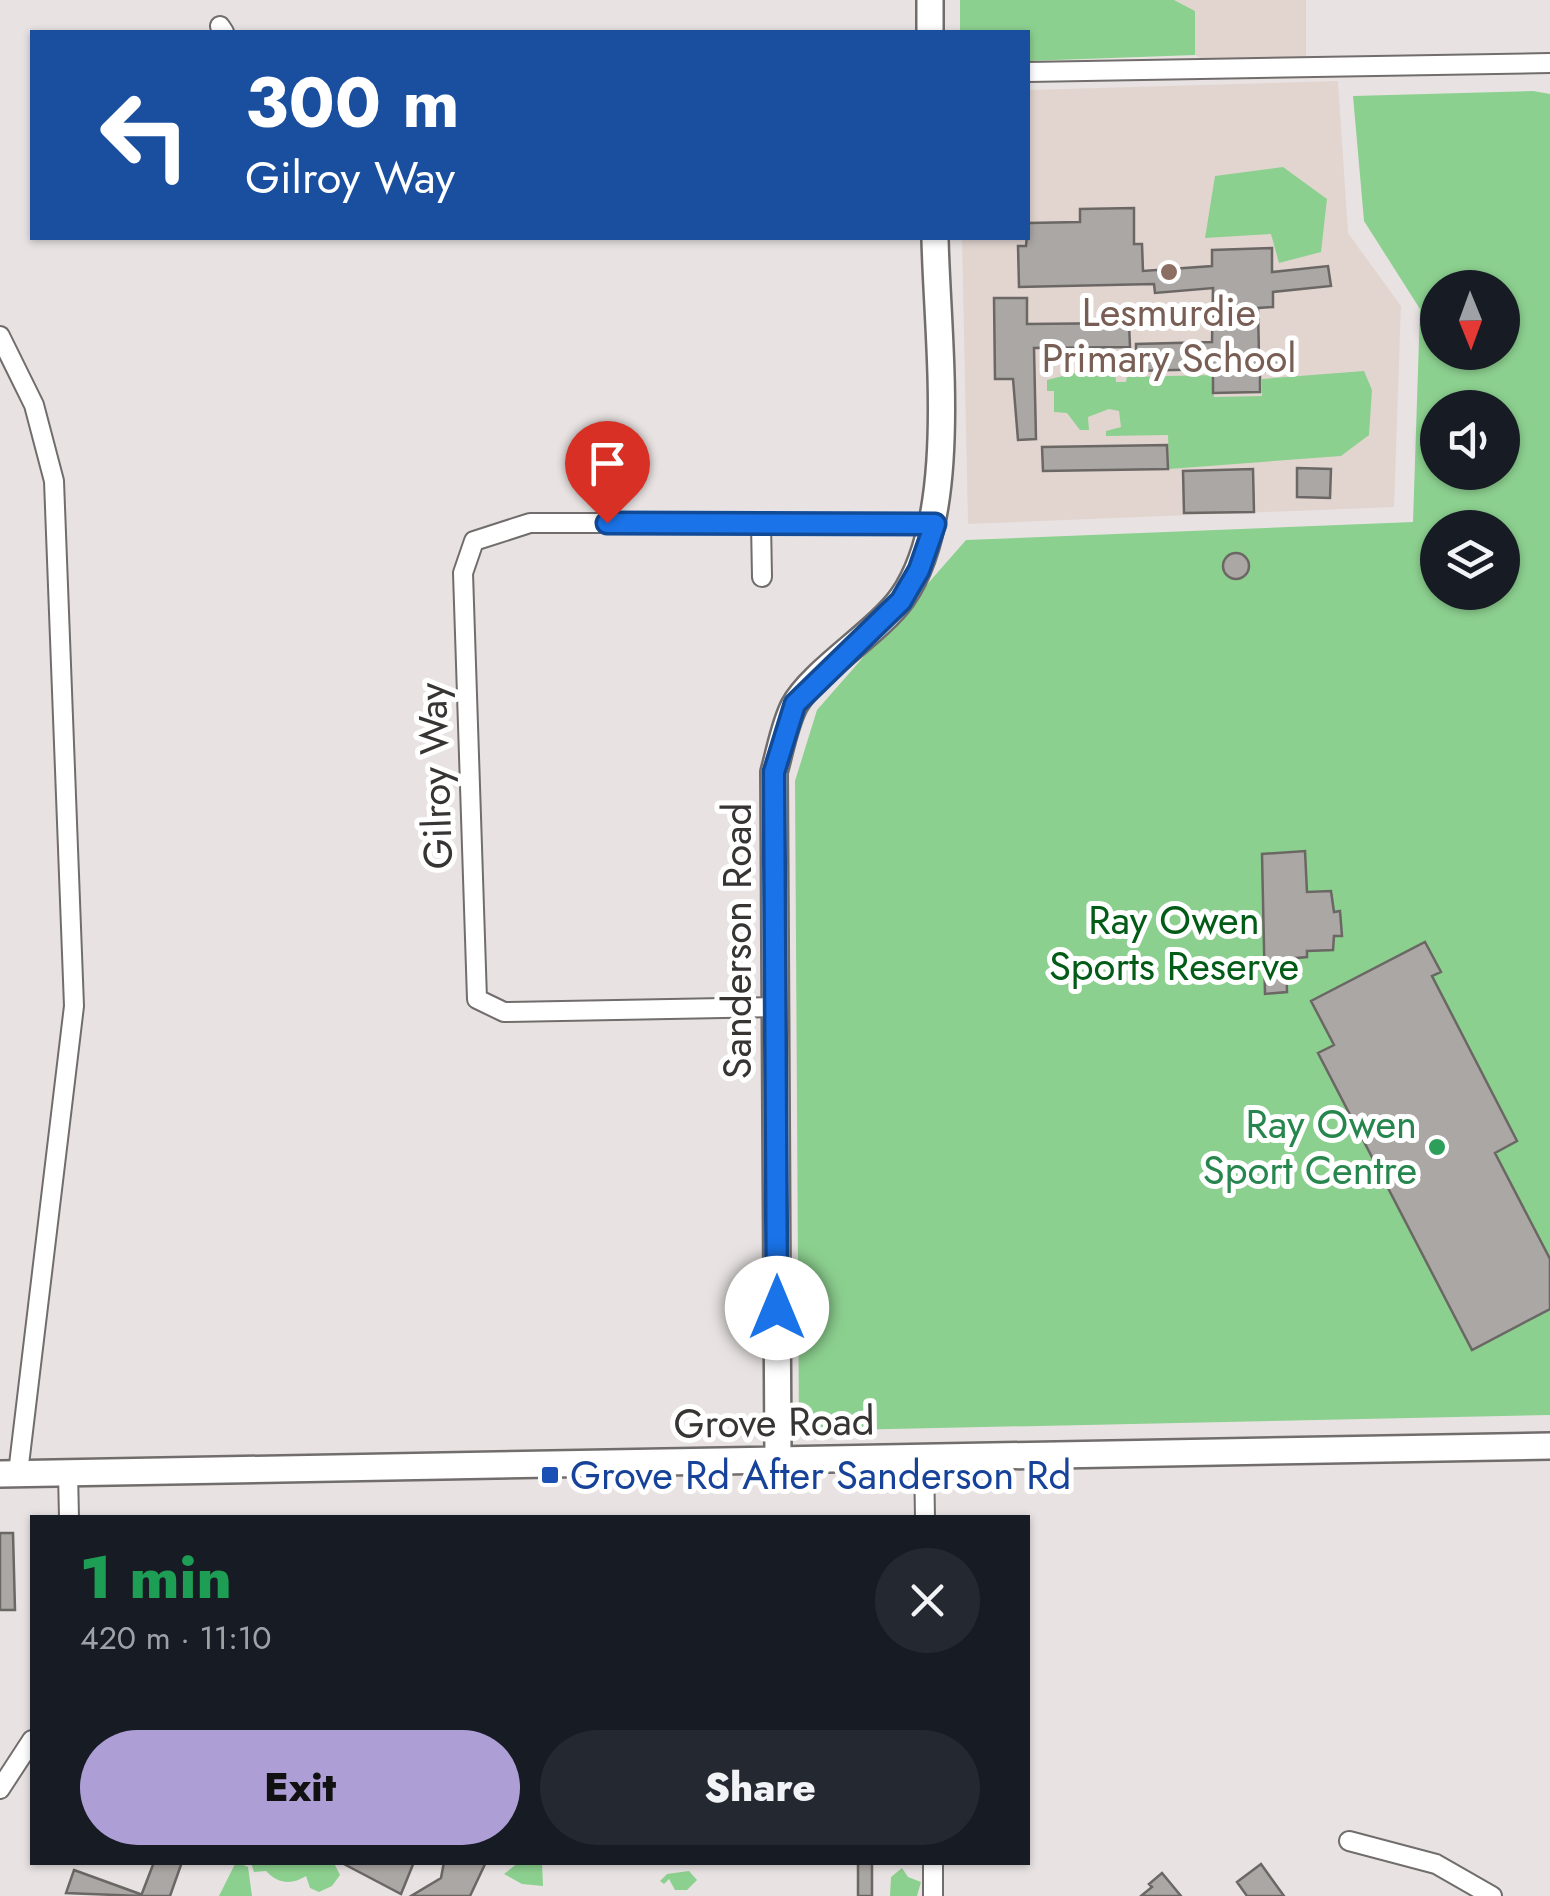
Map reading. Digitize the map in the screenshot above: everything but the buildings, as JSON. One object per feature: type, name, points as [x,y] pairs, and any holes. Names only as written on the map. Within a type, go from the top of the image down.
[{"type":"street","points":[[930,0],[930,30]]},
{"type":"street","points":[[1030,72],[1550,63]]},
{"type":"street","name":"Sanderson Road","points":[[778,1459],[774,772],[795,704],[901,601],[919,570],[935,524],[940,470],[935,240]]},
{"type":"street","points":[[0,336],[34,405],[54,481],[74,969],[74,1006],[9,1474]]},
{"type":"street","name":"Gilroy Way","points":[[776,1007],[504,1012],[477,999],[463,573],[474,542],[530,522],[935,524]]},
{"type":"street","points":[[761,523],[762,577]]},
{"type":"street","name":"Grove Road","points":[[9,1474],[1550,1446]]},
{"type":"street","points":[[924,1456],[926,1515]]},
{"type":"street","points":[[68,1472],[68,1515]]},
{"type":"street","points":[[0,1789],[30,1743]]},
{"type":"street","points":[[1349,1841],[1436,1864],[1492,1896]]},
{"type":"street","points":[[933,1865],[933,1896]]},
{"type":"shaded area","points":[[1174,0],[1306,0],[1306,58],[1200,58],[1195,55],[1195,11]]},
{"type":"shaded area","name":"Lesmurdie Primary School","points":[[1338,81],[1348,233],[1401,306],[1394,507],[968,524],[962,240],[1030,240],[1030,90]]},
{"type":"green space","points":[[960,0],[1174,0],[1195,11],[1195,55],[1030,61],[1030,30],[960,30]]},
{"type":"green space","name":"Ray Owen Sports Reserve","points":[[1533,91],[1550,94],[1550,1415],[799,1431],[795,781],[817,710],[966,540],[1413,522],[1420,309],[1364,221],[1353,96]]},
{"type":"green space","points":[[1283,167],[1327,199],[1321,252],[1279,263],[1271,234],[1205,238],[1215,176]]},
{"type":"green space","points":[[1115,363],[1116,382],[1126,382],[1127,377],[1213,375],[1214,397],[1262,396],[1262,379],[1364,371],[1372,390],[1369,435],[1341,456],[1169,469],[1168,435],[1106,436],[1106,431],[1121,427],[1119,411],[1109,409],[1088,417],[1089,430],[1080,430],[1067,413],[1054,412],[1054,391],[1047,391],[1047,380]]},
{"type":"green space","points":[[234,1865],[248,1867],[252,1896],[219,1896]]},
{"type":"green space","points":[[252,1865],[335,1865],[340,1875],[332,1886],[319,1892],[310,1888],[306,1876],[290,1882],[280,1881],[266,1871],[254,1872]]},
{"type":"green space","points":[[515,1865],[542,1865],[543,1886],[522,1884],[504,1874]]},
{"type":"green space","points":[[902,1868],[908,1877],[921,1882],[917,1896],[890,1896],[891,1877]]},
{"type":"green space","points":[[689,1871],[697,1880],[687,1890],[675,1890],[669,1879],[664,1884],[660,1881],[667,1874]]},
{"type":"place","name":"Lesmurdie Primary School","points":[[1169,272]]},
{"type":"place","name":"Ray Owen Sport Centre","points":[[1437,1147]]},
{"type":"place","name":"Grove Rd After Sanderson Rd","points":[[550,1475]]},
{"type":"route","points":[[607,523],[935,524],[919,570],[901,601],[795,704],[774,772],[777,1308]]}]
